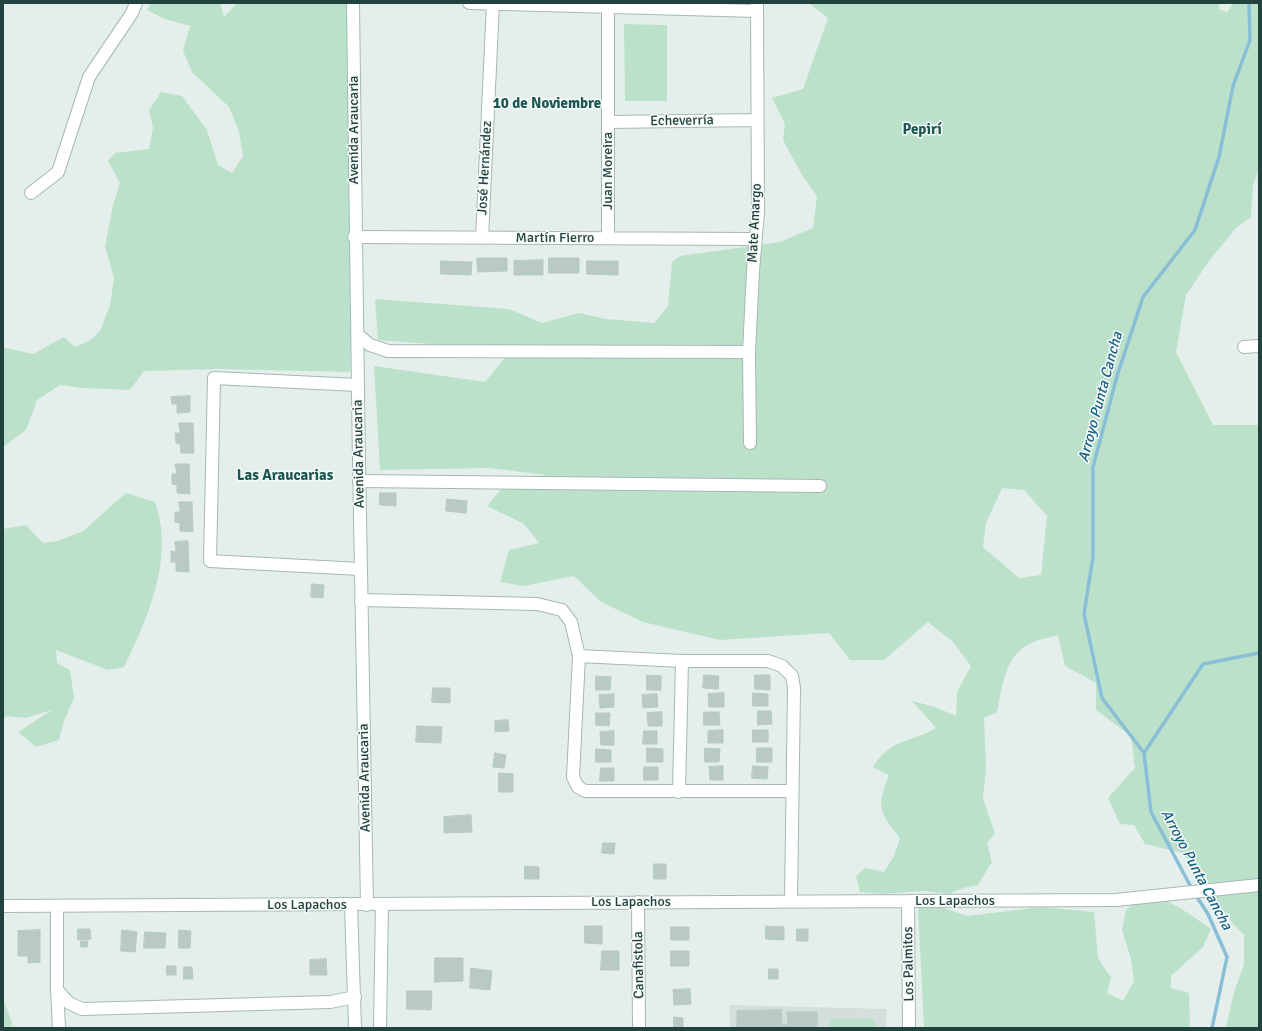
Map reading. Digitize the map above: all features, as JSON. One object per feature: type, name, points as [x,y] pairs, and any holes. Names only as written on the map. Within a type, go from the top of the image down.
[{"type":"street","points":[[31,193],[58,172],[89,77],[132,13],[136,3]]},
{"type":"street","name":"Avenida Araucaria","points":[[353,3],[354,237],[358,335],[360,569],[367,905]]},
{"type":"street","points":[[469,3],[608,7],[757,7]]},
{"type":"street","name":"José Hernández","points":[[482,238],[493,4]]},
{"type":"street","name":"Juan Moreira","points":[[608,7],[608,238]]},
{"type":"street","name":"Mate Amargo","points":[[750,443],[749,352],[755,239],[758,212],[757,7]]},
{"type":"street","name":"Echeverría","points":[[608,122],[757,120]]},
{"type":"street","name":"Martín Fierro","points":[[354,237],[755,239]]},
{"type":"street","points":[[358,335],[370,345],[388,351],[749,352]]},
{"type":"street","points":[[1244,347],[1259,346]]},
{"type":"street","points":[[358,384],[214,378],[210,561],[360,569]]},
{"type":"street","points":[[359,481],[820,486]]},
{"type":"street","points":[[361,600],[537,604],[562,610],[571,622],[578,656],[573,777],[578,787],[585,791],[793,791]]},
{"type":"street","points":[[578,656],[682,661],[768,661],[782,666],[792,676],[794,688],[791,901]]},
{"type":"street","points":[[679,792],[682,661]]},
{"type":"street","name":"Los Lapachos","points":[[3,906],[1116,900],[1259,885]]},
{"type":"street","name":"Los Palmitos","points":[[908,901],[909,1028]]},
{"type":"street","name":"Canafistola","points":[[638,902],[639,1028]]},
{"type":"street","points":[[380,1028],[382,904]]},
{"type":"street","points":[[350,905],[355,997],[355,1028]]},
{"type":"street","points":[[57,906],[57,990],[59,1028]]},
{"type":"street","points":[[57,990],[69,1003],[82,1009],[330,1002],[355,997]]},
{"type":"shaded area","points":[[729,1005],[887,1009],[886,1028],[730,1028]]},
{"type":"green space","points":[[151,3],[220,3],[224,17],[237,3],[347,3],[354,237],[350,372],[217,369],[144,371],[130,390],[82,388],[60,385],[37,400],[26,430],[3,447],[3,346],[33,354],[64,337],[75,347],[89,341],[100,331],[110,305],[114,278],[105,246],[113,205],[120,183],[108,161],[115,153],[149,149],[153,128],[149,110],[161,92],[182,96],[207,130],[218,165],[232,173],[243,156],[239,132],[229,107],[192,72],[183,51],[190,26],[165,19],[147,10]]},
{"type":"green space","points":[[809,3],[1219,3],[1219,9],[1227,12],[1233,3],[1259,3],[1259,169],[1253,185],[1251,217],[1236,228],[1209,261],[1186,295],[1176,352],[1213,425],[1259,425],[1259,1028],[1226,1028],[1234,992],[1244,965],[1244,935],[1233,924],[1217,902],[1204,872],[1179,852],[1145,844],[1134,825],[1120,824],[1108,798],[1135,768],[1131,736],[1096,710],[1096,683],[1065,666],[1058,635],[1037,640],[1022,648],[1015,655],[1006,673],[997,712],[984,718],[986,766],[983,799],[995,833],[987,843],[992,862],[978,885],[963,888],[949,894],[924,891],[881,894],[860,892],[856,876],[865,868],[884,872],[894,856],[900,838],[884,815],[882,809],[882,795],[889,775],[873,767],[886,751],[894,746],[936,728],[912,701],[935,707],[956,716],[957,692],[971,666],[953,642],[928,622],[884,660],[850,660],[829,633],[720,640],[643,622],[601,602],[574,576],[524,586],[500,582],[509,550],[539,543],[524,524],[487,506],[508,481],[547,475],[489,468],[380,470],[374,366],[485,382],[511,350],[378,340],[375,299],[509,309],[542,323],[579,313],[606,319],[654,323],[668,306],[672,262],[680,256],[780,242],[813,228],[817,196],[802,175],[783,140],[785,124],[772,98],[803,89],[828,18]],"holes":[[[1002,488],[1024,490],[1047,516],[1041,575],[1019,578],[983,547],[986,523]]]},
{"type":"green space","points":[[624,24],[667,25],[667,101],[625,101]]},
{"type":"green space","points":[[126,493],[155,502],[160,523],[162,544],[160,565],[150,607],[124,667],[108,670],[56,650],[57,663],[70,670],[74,698],[64,721],[59,740],[36,747],[18,732],[52,710],[25,718],[7,716],[3,719],[3,529],[26,525],[43,543],[58,541],[83,531]]},
{"type":"green space","points":[[1159,896],[1211,929],[1203,947],[1171,976],[1171,988],[1189,993],[1190,1028],[924,1028],[918,908],[933,904],[967,916],[1042,907],[1094,912],[1098,958],[1111,978],[1107,993],[1123,1001],[1134,981],[1131,959],[1122,930],[1126,910],[1136,900]]},
{"type":"green space","points":[[3,999],[12,1022],[11,1028],[3,1028]]},
{"type":"green space","points":[[830,1019],[875,1019],[875,1028],[830,1028]]},
{"type":"building","points":[[477,258],[507,258],[507,271],[478,272]]},
{"type":"building","points":[[549,258],[579,258],[579,273],[549,273]]},
{"type":"building","points":[[543,260],[543,275],[514,275],[514,261]]},
{"type":"building","points":[[441,261],[472,262],[471,275],[441,274]]},
{"type":"building","points":[[587,261],[618,261],[618,275],[587,274]]},
{"type":"building","points":[[190,396],[190,412],[177,413],[177,404],[172,404],[171,397]]},
{"type":"building","points":[[179,423],[193,423],[194,453],[181,453],[180,444],[176,443],[175,433],[180,433]]},
{"type":"building","points":[[175,464],[189,464],[190,494],[177,493],[177,485],[172,484],[172,474],[177,474]]},
{"type":"building","points":[[380,493],[396,493],[396,506],[380,505]]},
{"type":"building","points":[[447,499],[467,501],[466,513],[446,511]]},
{"type":"building","points":[[179,502],[192,502],[193,532],[180,531],[180,523],[175,522],[175,512],[180,512]]},
{"type":"building","points":[[188,541],[189,572],[176,571],[176,562],[171,562],[171,551],[176,552],[175,542]]},
{"type":"building","points":[[312,584],[324,585],[323,598],[311,597]]},
{"type":"building","points":[[647,675],[661,676],[661,690],[647,690]]},
{"type":"building","points":[[704,675],[719,676],[718,689],[703,688]]},
{"type":"building","points":[[755,675],[770,675],[770,690],[755,689]]},
{"type":"building","points":[[596,676],[611,677],[610,690],[596,690]]},
{"type":"building","points":[[433,688],[450,688],[450,703],[432,702]]},
{"type":"building","points":[[724,693],[724,707],[709,707],[708,694]]},
{"type":"building","points":[[753,693],[768,694],[768,706],[753,706]]},
{"type":"building","points":[[614,694],[614,707],[600,708],[599,695]]},
{"type":"building","points":[[657,694],[658,707],[643,708],[642,695]]},
{"type":"building","points":[[758,711],[771,711],[772,724],[758,725]]},
{"type":"building","points":[[662,712],[662,726],[648,726],[647,713]]},
{"type":"building","points":[[704,712],[719,712],[720,725],[704,725]]},
{"type":"building","points":[[596,713],[610,713],[609,726],[596,725]]},
{"type":"building","points":[[508,720],[509,731],[495,732],[495,721]]},
{"type":"building","points":[[417,726],[442,727],[441,743],[416,742]]},
{"type":"building","points":[[723,730],[723,743],[708,743],[708,731]]},
{"type":"building","points":[[753,730],[768,730],[768,742],[753,742]]},
{"type":"building","points":[[614,731],[614,745],[601,745],[600,732]]},
{"type":"building","points":[[644,731],[657,731],[657,744],[643,744]]},
{"type":"building","points":[[647,748],[663,749],[663,762],[647,762]]},
{"type":"building","points":[[705,748],[720,749],[719,762],[705,762]]},
{"type":"building","points":[[757,748],[772,748],[772,762],[757,762]]},
{"type":"building","points":[[596,749],[611,750],[611,762],[596,762]]},
{"type":"building","points":[[495,753],[506,755],[504,768],[493,767]]},
{"type":"building","points":[[723,766],[723,780],[710,780],[709,767]]},
{"type":"building","points":[[753,766],[768,767],[767,779],[752,778]]},
{"type":"building","points":[[644,767],[658,767],[658,780],[644,780]]},
{"type":"building","points":[[601,768],[614,768],[614,781],[600,781]]},
{"type":"building","points":[[499,773],[513,774],[513,792],[499,792]]},
{"type":"building","points":[[471,815],[472,832],[444,833],[444,817]]},
{"type":"building","points":[[603,843],[615,843],[614,854],[602,853]]},
{"type":"building","points":[[654,864],[666,864],[666,879],[654,879]]},
{"type":"building","points":[[525,866],[539,867],[539,879],[525,879]]},
{"type":"building","points":[[585,926],[602,926],[602,944],[585,943]]},
{"type":"building","points":[[766,926],[784,927],[784,940],[766,939]]},
{"type":"building","points":[[671,927],[689,927],[689,940],[671,940]]},
{"type":"building","points":[[78,929],[90,929],[91,939],[78,940]]},
{"type":"building","points":[[797,929],[808,929],[808,941],[797,941]]},
{"type":"building","points":[[40,930],[40,962],[28,963],[28,956],[18,956],[18,931]]},
{"type":"building","points":[[122,930],[137,932],[135,952],[121,951]]},
{"type":"building","points":[[179,930],[191,931],[190,948],[179,948]]},
{"type":"building","points":[[145,932],[166,933],[165,948],[144,948]]},
{"type":"building","points":[[81,941],[88,941],[87,947],[81,947]]},
{"type":"building","points":[[602,951],[619,951],[619,970],[601,970]]},
{"type":"building","points":[[671,951],[689,951],[689,966],[671,966]]},
{"type":"building","points":[[435,958],[463,958],[463,981],[435,982]]},
{"type":"building","points":[[326,959],[327,975],[310,975],[310,960]]},
{"type":"building","points":[[167,966],[176,966],[176,975],[167,975]]},
{"type":"building","points":[[184,967],[192,967],[193,979],[184,979]]},
{"type":"building","points":[[471,968],[492,971],[490,990],[470,988]]},
{"type":"building","points":[[769,969],[778,969],[778,979],[769,979]]},
{"type":"building","points":[[690,989],[691,1004],[674,1005],[673,990]]},
{"type":"building","points":[[407,991],[432,991],[431,1010],[407,1009]]},
{"type":"building","points":[[781,1010],[782,1025],[788,1025],[787,1012],[817,1012],[817,1028],[737,1028],[737,1011]]},
{"type":"building","points":[[674,1017],[683,1018],[683,1028],[674,1028]]},
{"type":"waterway","name":"Arroyo Punta Cancha","points":[[1192,889],[1151,812],[1144,753],[1102,698],[1084,614],[1093,557],[1093,467],[1117,376],[1143,297],[1195,230],[1219,157],[1233,86],[1250,40],[1249,3]]},
{"type":"waterway","points":[[1144,753],[1203,664],[1259,653]]},
{"type":"waterway","name":"Arroyo Punta Cancha","points":[[1195,894],[1208,914],[1227,957],[1212,1028]]},
{"type":"district","name":"10 de Noviembre","points":[[547,104]]},
{"type":"district","name":"Pepirí","points":[[922,130]]},
{"type":"district","name":"Las Araucarias","points":[[285,476]]}]
